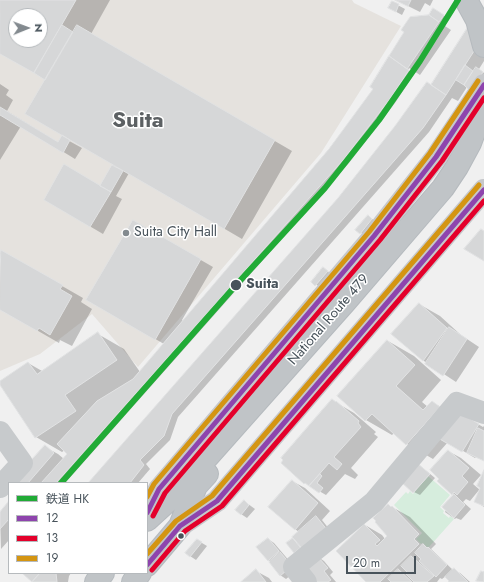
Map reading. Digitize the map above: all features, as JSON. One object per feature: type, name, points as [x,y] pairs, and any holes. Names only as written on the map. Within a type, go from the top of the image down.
[{"type":"highway","points":[[466,0],[476,20],[484,46]]},
{"type":"highway","name":"National Route 479","points":[[148,564],[180,526],[196,486],[350,306],[443,188],[457,167],[470,143],[484,101]]},
{"type":"highway","name":"National Route 479","points":[[148,519],[170,499],[453,197],[484,149]]},
{"type":"highway","points":[[96,582],[102,574]]},
{"type":"highway","points":[[133,582],[139,574]]},
{"type":"main road","points":[[148,511],[159,488],[374,236],[436,157],[484,85]]},
{"type":"main road","points":[[180,526],[217,501],[484,190]]},
{"type":"street","points":[[298,567],[374,502],[457,403],[484,413]]},
{"type":"street","points":[[0,432],[22,463],[0,487]]},
{"type":"shaded area","name":"Suita City Hall","points":[[0,0],[352,0],[354,3],[401,26],[321,153],[138,367],[92,314],[40,354],[0,371]]},
{"type":"green space","points":[[428,476],[450,495],[440,507],[444,511],[443,513],[449,518],[450,516],[454,519],[429,547],[427,547],[416,539],[422,533],[394,505],[406,492],[408,494],[410,491],[413,494]]},
{"type":"building","points":[[0,0],[76,0],[34,73],[0,54]]},
{"type":"building","points":[[395,0],[411,0],[408,6]]},
{"type":"building","points":[[392,1],[399,4],[396,12],[388,8]]},
{"type":"building","points":[[433,8],[444,15],[439,22],[429,15]]},
{"type":"building","points":[[429,15],[439,22],[407,69],[389,56],[404,32],[401,30],[410,17]]},
{"type":"building","points":[[62,25],[73,32],[45,80],[34,73]]},
{"type":"building","points":[[77,25],[275,140],[224,229],[25,114]]},
{"type":"building","points":[[468,27],[483,37],[446,95],[431,85]]},
{"type":"building","points":[[389,56],[409,70],[389,100],[343,160],[57,482],[42,482],[67,454],[57,444],[97,401],[133,379],[329,149],[373,89],[370,87]]},
{"type":"building","points":[[465,65],[473,71],[464,85],[456,80]]},
{"type":"building","points":[[476,67],[483,72],[475,85],[468,89],[464,85]]},
{"type":"building","points":[[427,82],[446,95],[423,128],[172,414],[164,436],[140,460],[144,465],[131,482],[89,482],[338,198],[395,126]]},
{"type":"building","points":[[0,107],[58,142],[62,135],[70,140],[63,153],[0,115]]},
{"type":"building","points":[[64,164],[111,192],[90,227],[44,200]]},
{"type":"building","points":[[112,165],[123,171],[111,192],[100,186]]},
{"type":"building","points":[[368,215],[372,219],[360,234],[355,230]]},
{"type":"building","points":[[133,220],[201,259],[155,340],[86,300]]},
{"type":"building","points":[[481,229],[484,231],[484,261],[464,249]]},
{"type":"building","points":[[1,250],[63,285],[60,289],[72,296],[50,335],[39,328],[37,331],[0,310]]},
{"type":"building","points":[[323,267],[328,271],[315,286],[311,282]]},
{"type":"building","points":[[419,303],[447,328],[423,361],[391,334]]},
{"type":"building","points":[[449,327],[467,339],[443,376],[425,364]]},
{"type":"building","points":[[98,332],[117,360],[65,395],[76,411],[35,438],[0,385],[0,381],[28,362],[37,374]]},
{"type":"building","points":[[387,340],[415,365],[396,386],[423,410],[432,401],[440,407],[406,445],[372,414],[365,421],[337,396]]},
{"type":"building","points":[[332,399],[359,421],[358,423],[361,427],[334,457],[342,464],[337,470],[329,463],[309,486],[305,483],[304,484],[281,463],[283,460],[281,458]]},
{"type":"building","points":[[459,412],[479,424],[462,452],[438,438]]},
{"type":"building","points":[[478,428],[484,431],[484,461],[467,453]]},
{"type":"building","points":[[45,445],[54,453],[29,482],[12,482]]},
{"type":"building","points":[[448,450],[469,468],[462,476],[468,482],[457,495],[454,492],[452,495],[437,481],[439,479],[430,470]]},
{"type":"building","points":[[417,463],[430,474],[413,493],[401,482]]},
{"type":"building","points":[[484,470],[484,506],[474,502],[480,488],[477,486]]},
{"type":"building","points":[[320,474],[322,476],[317,483],[323,488],[319,493],[309,486]]},
{"type":"building","points":[[292,480],[318,503],[295,530],[268,507]]},
{"type":"building","points":[[454,494],[465,505],[454,518],[442,507]]},
{"type":"building","points":[[244,500],[249,505],[241,515],[235,510]]},
{"type":"building","points":[[8,502],[8,520],[0,529],[0,512]]},
{"type":"building","points":[[388,504],[391,507],[392,506],[419,534],[414,539],[419,544],[380,582],[366,582],[336,551],[364,524],[380,540],[375,544],[377,546],[387,536],[373,518]]},
{"type":"building","points":[[316,516],[328,531],[303,551],[292,537]]},
{"type":"building","points":[[268,538],[279,551],[268,561],[256,547]]},
{"type":"building","points":[[293,538],[301,547],[294,553],[286,543]]},
{"type":"building","points":[[197,539],[202,542],[190,557],[185,553]]},
{"type":"building","points":[[423,544],[447,565],[436,577],[419,561],[421,559],[415,553]]},
{"type":"building","points":[[280,552],[292,566],[280,576],[269,562]]},
{"type":"building","points":[[317,556],[328,568],[324,571],[331,580],[328,582],[312,582],[301,569]]},
{"type":"building","points":[[411,556],[434,576],[427,582],[414,582],[401,566]]},
{"type":"building","points":[[454,568],[468,582],[448,582],[449,581],[445,577]]},
{"type":"building","points":[[256,569],[266,582],[241,582]]},
{"type":"building","points":[[398,569],[412,582],[391,582],[388,579]]},
{"type":"building","points":[[481,571],[484,571],[484,582],[476,581]]},
{"type":"building","points":[[23,574],[39,574],[32,582]]},
{"type":"building","points":[[39,574],[56,574],[57,582],[32,582]]},
{"type":"rail line","name":"HK","points":[[62,482],[237,284],[325,188],[379,120],[420,61],[458,0]]},
{"type":"transit line","name":"19","points":[[148,495],[154,484],[369,232],[430,153],[478,81]]},
{"type":"transit line","name":"12","points":[[148,511],[159,489],[374,236],[436,157],[484,85]]},
{"type":"transit line","name":"13","points":[[153,516],[165,493],[380,240],[442,161],[484,98]]},
{"type":"transit line","name":"19","points":[[148,553],[176,521],[212,496],[479,185]]},
{"type":"transit line","name":"12","points":[[148,564],[180,526],[217,501],[484,190]]},
{"type":"transit line","name":"13","points":[[152,570],[185,531],[222,506],[484,201]]},
{"type":"place","name":"Suita City Hall","points":[[126,233]]},
{"type":"place","name":"Suita","points":[[236,285]]},
{"type":"district","name":"Suita","points":[[138,122]]}]
